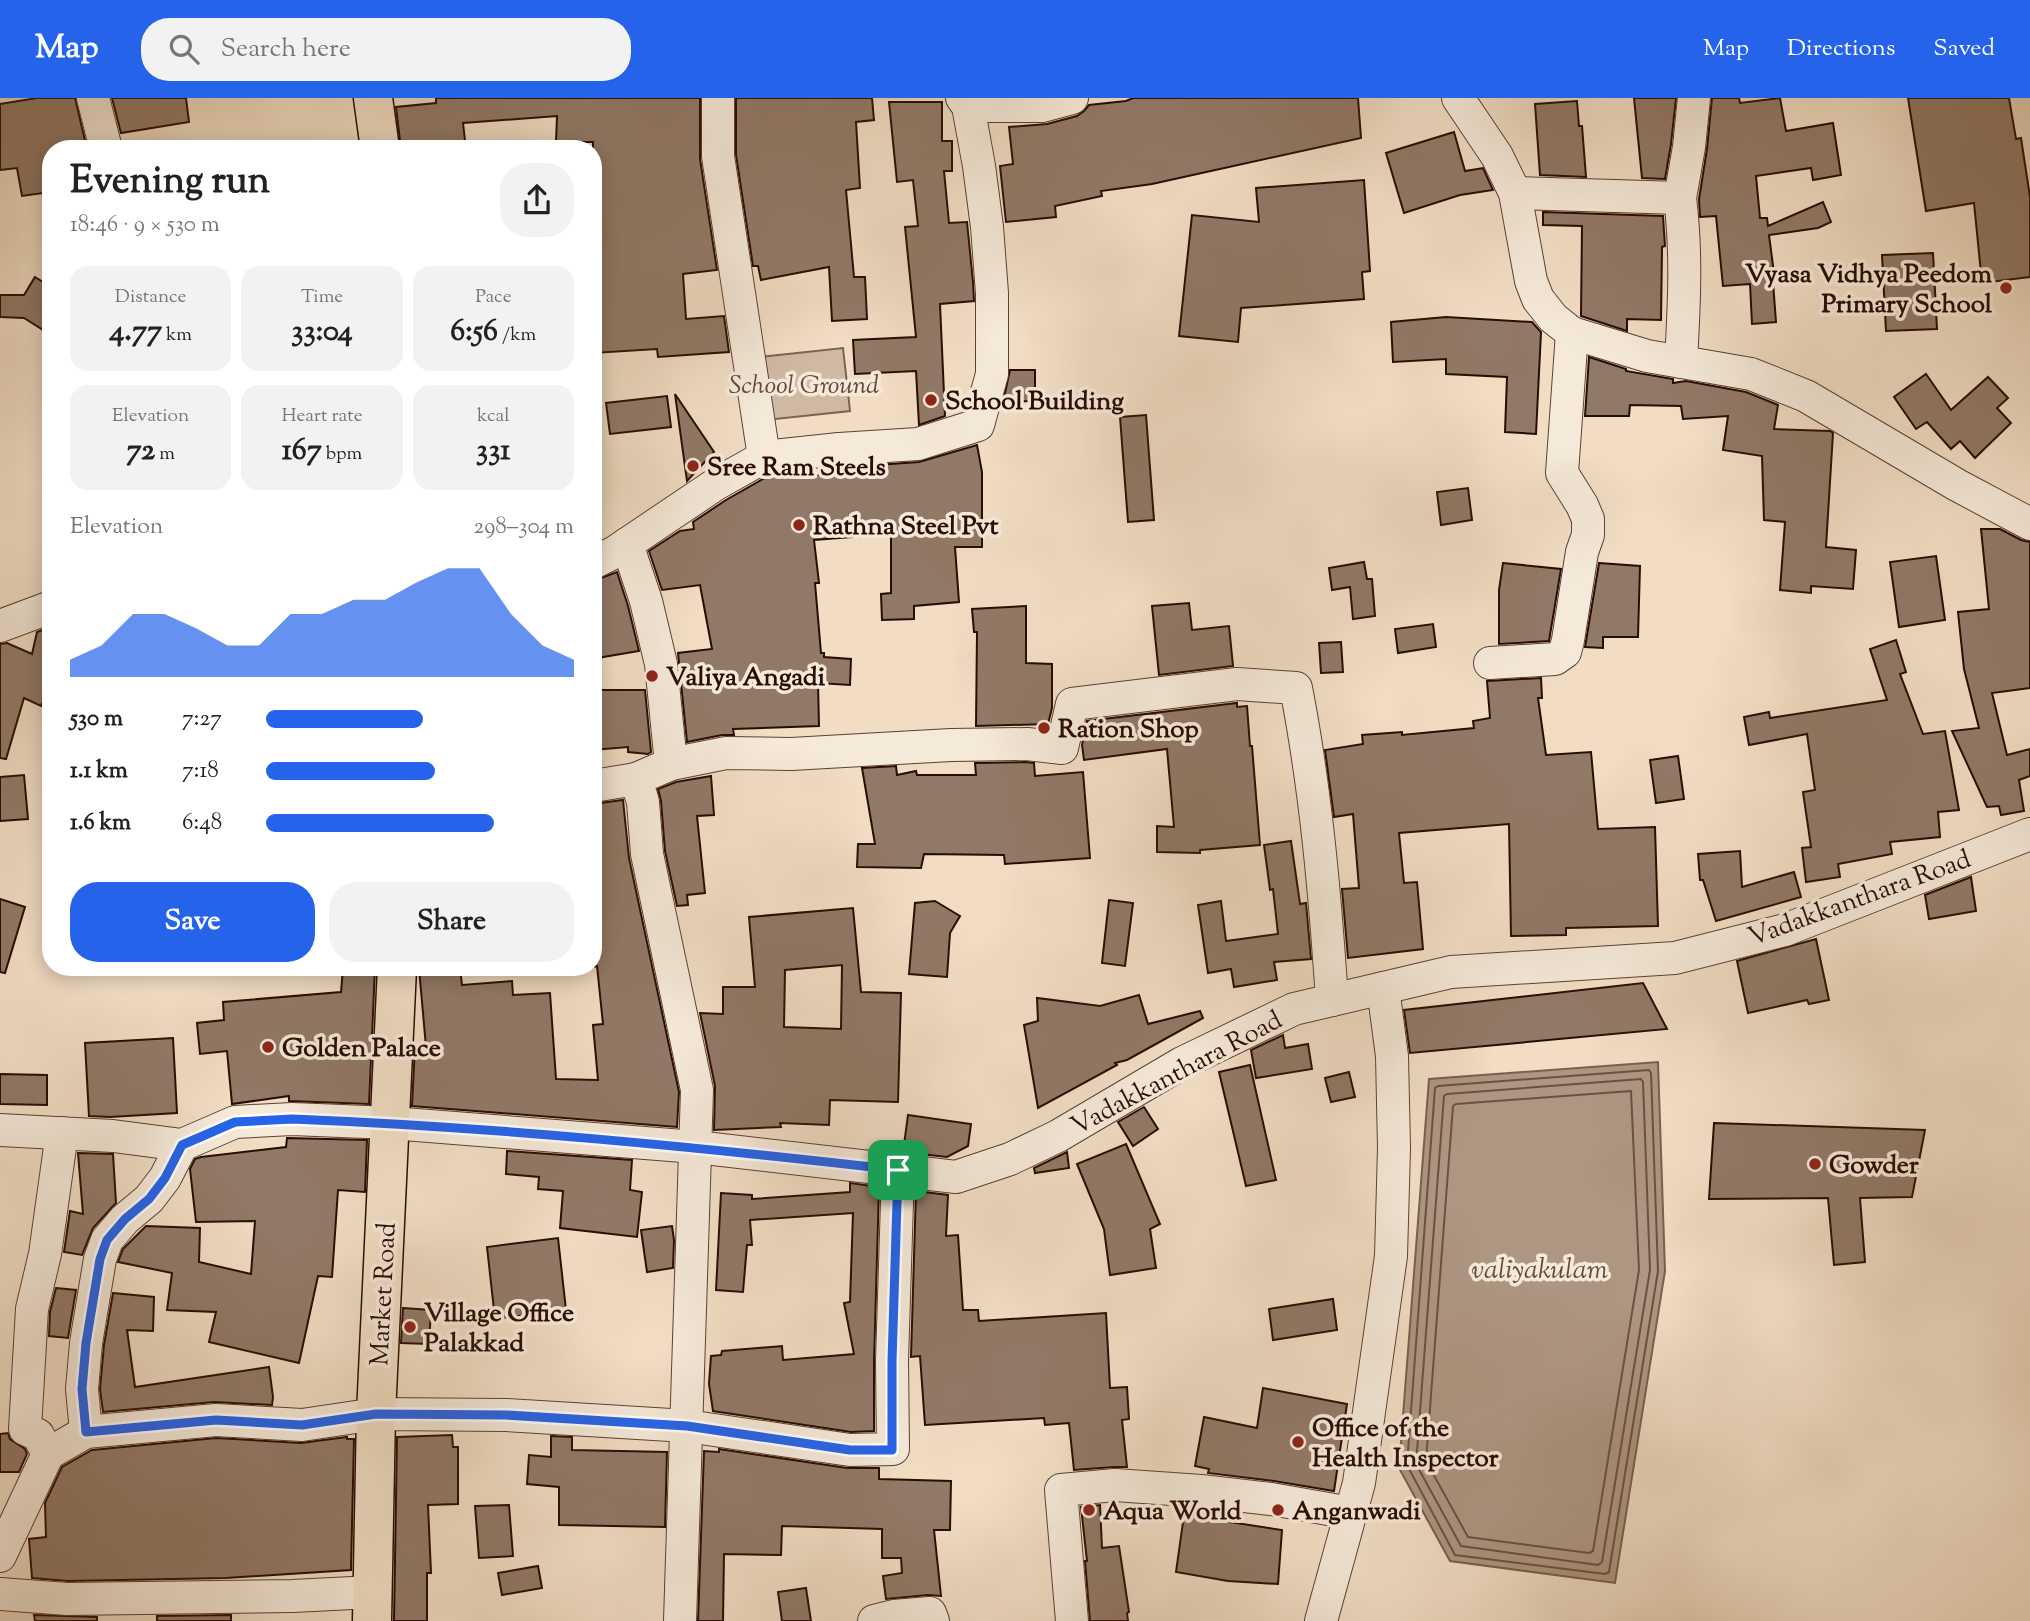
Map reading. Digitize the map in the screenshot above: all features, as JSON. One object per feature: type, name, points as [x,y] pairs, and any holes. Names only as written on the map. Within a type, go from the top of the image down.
[{"type":"main road","points":[[373,98],[379,140]]},
{"type":"main road","name":"Market Road","points":[[372,1607],[376,1414],[397,976]]},
{"type":"street","points":[[93,98],[104,140]]},
{"type":"street","points":[[718,98],[718,156],[764,457]]},
{"type":"street","points":[[602,558],[764,457],[918,444],[978,425],[992,373],[992,293],[981,178],[965,102],[1042,106],[1073,98]]},
{"type":"street","points":[[1458,98],[1497,156],[1516,193],[1531,281],[1538,299],[1553,318],[1572,333],[1647,356],[1751,374],[1806,396],[1946,479],[2030,524]]},
{"type":"street","points":[[1681,362],[1685,284],[1684,229],[1680,198],[1694,98]]},
{"type":"street","points":[[1516,193],[1680,198]]},
{"type":"street","points":[[1490,663],[1555,659],[1565,652],[1569,640],[1581,552],[1588,535],[1588,519],[1583,505],[1562,473],[1572,333]]},
{"type":"street","points":[[627,544],[646,601],[661,664],[671,764]]},
{"type":"street","points":[[0,626],[42,610]]},
{"type":"street","points":[[602,785],[636,779],[671,764],[726,753],[790,754],[1002,744],[1062,748],[1072,704],[1237,684],[1296,688],[1324,876],[1332,1000]]},
{"type":"street","points":[[636,779],[643,802],[647,853],[697,1090],[680,1621]]},
{"type":"street","name":"Vadakkanthara Road","points":[[182,1145],[235,1122],[292,1119],[391,1123],[696,1147],[956,1177],[1010,1159],[1058,1136],[1182,1063],[1294,1009],[1451,972],[1675,958],[1785,930],[2030,834]]},
{"type":"street","points":[[1321,1621],[1359,1483],[1391,1256],[1394,1148],[1392,1056],[1383,988]]},
{"type":"street","points":[[0,1130],[113,1136],[182,1145],[165,1178],[149,1199],[125,1219],[107,1240],[100,1259],[86,1343],[82,1389],[86,1432]]},
{"type":"street","points":[[48,1454],[38,1435],[25,1429],[27,1383],[32,1309],[45,1254],[62,1133]]},
{"type":"street","points":[[0,1556],[48,1454],[86,1432],[216,1420],[302,1425],[376,1414],[506,1415],[687,1426],[850,1450],[892,1450],[898,1170]]},
{"type":"street","points":[[1072,1621],[1061,1490],[1115,1485],[1201,1491],[1270,1499],[1350,1513]]},
{"type":"street","points":[[0,1594],[67,1599],[293,1596],[372,1607]]},
{"type":"street","points":[[874,1621],[894,1616],[930,1613],[933,1621]]},
{"type":"green space","name":"School Ground","points":[[843,348],[850,411],[766,420],[759,357]]},
{"type":"water","name":"valiyakulam","points":[[1658,1062],[1665,1271],[1615,1583],[1450,1561],[1399,1468],[1429,1079]]},
{"type":"building","points":[[37,98],[75,98],[85,140],[42,140],[42,193],[22,196],[17,168],[0,170],[0,104]]},
{"type":"building","points":[[112,98],[186,98],[189,122],[121,133]]},
{"type":"building","points":[[436,98],[700,98],[700,159],[717,270],[683,274],[686,319],[724,316],[729,352],[658,357],[657,349],[602,352],[602,140],[556,140],[557,116],[463,123],[465,140],[400,140],[396,107],[436,103]]},
{"type":"building","points":[[736,98],[872,98],[874,120],[856,122],[860,188],[846,190],[854,277],[865,277],[867,319],[832,321],[829,267],[761,280],[758,266],[753,266],[736,155]]},
{"type":"building","points":[[1133,98],[1358,98],[1361,138],[1152,184],[1101,191],[1102,196],[1055,206],[1056,217],[1006,222],[1000,166],[1013,164],[1009,127],[1047,124],[1077,116],[1089,105]]},
{"type":"building","points":[[1634,98],[1676,98],[1665,179],[1642,178]]},
{"type":"building","points":[[1712,98],[1739,98],[1740,103],[1780,98],[1786,131],[1833,123],[1841,175],[1813,180],[1811,168],[1756,176],[1760,218],[1767,218],[1768,226],[1823,202],[1831,222],[1818,228],[1769,235],[1775,281],[1776,322],[1752,324],[1750,284],[1723,286],[1716,216],[1700,217],[1699,199]]},
{"type":"building","points":[[1908,98],[2009,98],[2016,139],[2021,138],[2030,197],[2030,277],[1982,283],[1974,203],[1926,211]]},
{"type":"building","points":[[1577,101],[1586,177],[1540,175],[1535,104]]},
{"type":"building","points":[[889,102],[942,102],[942,141],[952,141],[952,171],[944,171],[949,223],[967,222],[973,282],[974,301],[940,304],[945,416],[919,425],[916,371],[855,374],[853,340],[916,337],[905,227],[918,226],[913,180],[897,182]]},
{"type":"building","points":[[1454,132],[1465,171],[1483,168],[1493,190],[1460,195],[1404,213],[1386,153]]},
{"type":"building","points":[[1364,180],[1370,271],[1362,272],[1364,299],[1241,308],[1238,342],[1179,336],[1192,215],[1259,222],[1256,188]]},
{"type":"building","points":[[1543,212],[1663,216],[1665,246],[1662,247],[1661,320],[1627,319],[1627,331],[1581,316],[1582,226],[1543,225]]},
{"type":"building","points":[[1933,253],[1937,329],[1886,331],[1882,255]]},
{"type":"building","points":[[35,277],[42,281],[42,329],[24,318],[0,317],[0,295],[24,295]]},
{"type":"building","points":[[1446,317],[1532,322],[1541,332],[1536,434],[1505,432],[1507,377],[1446,374],[1446,359],[1393,362],[1391,322]]},
{"type":"building","points":[[1589,357],[1626,371],[1673,379],[1673,383],[1686,381],[1746,392],[1778,405],[1774,429],[1833,433],[1826,547],[1856,550],[1853,589],[1811,586],[1811,593],[1780,590],[1785,522],[1764,520],[1762,456],[1723,450],[1728,416],[1683,419],[1681,406],[1630,405],[1629,416],[1585,416]]},
{"type":"building","points":[[1010,370],[1035,370],[1035,401],[1003,402]]},
{"type":"building","points":[[1926,374],[1951,410],[1988,377],[2008,398],[1997,408],[2011,423],[1975,458],[1960,441],[1951,449],[1927,422],[1916,429],[1894,397]]},
{"type":"building","name":"Sree Ram Steels","points":[[675,394],[714,452],[687,481]]},
{"type":"building","points":[[667,396],[671,427],[610,434],[606,403]]},
{"type":"building","points":[[1146,415],[1154,520],[1128,522],[1120,417]]},
{"type":"building","points":[[977,445],[982,472],[982,547],[955,547],[959,602],[914,606],[914,619],[882,620],[881,594],[891,593],[891,534],[814,540],[819,583],[815,583],[821,653],[824,653],[824,657],[851,659],[850,685],[818,683],[819,726],[733,729],[734,735],[687,742],[678,653],[712,649],[700,585],[662,590],[649,551],[680,531],[694,529],[693,522],[770,475],[805,471],[806,476],[862,472],[862,466],[919,462]]},
{"type":"building","points":[[1468,488],[1472,520],[1441,525],[1437,492]]},
{"type":"building","points":[[1981,529],[2000,529],[2030,542],[2030,688],[1992,693],[2007,755],[2030,749],[2030,776],[2019,780],[2024,811],[2001,815],[1999,806],[1987,807],[1952,731],[1979,728],[1964,669],[1958,612],[1989,609]]},
{"type":"building","points":[[1936,556],[1945,620],[1899,627],[1890,562]]},
{"type":"building","points":[[1364,562],[1367,579],[1372,579],[1375,616],[1353,619],[1350,587],[1332,590],[1329,568]]},
{"type":"building","points":[[1503,563],[1561,569],[1549,641],[1499,644],[1499,590]]},
{"type":"building","points":[[1599,563],[1640,566],[1638,637],[1603,637],[1603,648],[1585,647]]},
{"type":"building","points":[[617,572],[639,651],[602,657],[602,578]]},
{"type":"building","points":[[1189,603],[1192,630],[1229,626],[1233,666],[1159,675],[1152,606]]},
{"type":"building","points":[[1026,606],[1026,663],[1052,664],[1052,708],[1048,724],[976,726],[977,632],[974,632],[972,609]]},
{"type":"building","points":[[1433,624],[1436,647],[1398,653],[1395,629]]},
{"type":"building","points":[[42,630],[42,704],[41,706],[24,698],[6,759],[0,758],[0,644],[7,643],[32,654],[37,632]]},
{"type":"building","points":[[1896,640],[1906,672],[1900,674],[1923,734],[1945,731],[1959,810],[1938,812],[1940,837],[1890,842],[1892,854],[1838,864],[1840,877],[1806,882],[1802,848],[1811,847],[1803,792],[1815,790],[1807,734],[1749,745],[1744,717],[1769,712],[1770,718],[1887,700],[1870,649]]},
{"type":"building","points":[[1341,642],[1343,672],[1321,673],[1319,643]]},
{"type":"building","points":[[1541,678],[1542,698],[1538,698],[1546,755],[1591,752],[1598,829],[1655,827],[1658,926],[1566,928],[1566,935],[1511,936],[1509,824],[1399,833],[1404,883],[1417,882],[1423,949],[1348,958],[1342,889],[1359,888],[1353,814],[1334,817],[1325,750],[1363,744],[1362,735],[1402,732],[1402,735],[1474,728],[1473,721],[1490,718],[1487,681]]},
{"type":"building","points":[[602,690],[645,690],[651,752],[628,752],[628,747],[602,749]]},
{"type":"building","points":[[1237,703],[1237,707],[1247,706],[1260,845],[1200,850],[1200,853],[1157,852],[1157,826],[1174,827],[1167,749],[1084,760],[1082,745],[1087,721]]},
{"type":"building","points":[[1678,756],[1684,799],[1656,803],[1650,760]]},
{"type":"building","points":[[975,763],[1034,763],[1035,776],[1083,772],[1090,858],[1005,864],[1004,855],[924,854],[921,868],[857,867],[858,844],[875,844],[862,768],[896,766],[897,775],[916,771],[917,775],[976,775]]},
{"type":"building","points":[[24,775],[28,819],[0,821],[0,777]]},
{"type":"building","points":[[711,776],[714,815],[697,816],[705,893],[687,895],[688,905],[677,906],[665,851],[658,789],[676,782]]},
{"type":"building","points":[[623,800],[629,858],[679,1092],[677,1127],[412,1106],[415,1046],[426,1047],[420,976],[461,976],[462,985],[512,981],[513,995],[550,993],[556,1079],[598,1080],[593,1025],[603,1024],[598,976],[602,976],[602,803]]},
{"type":"building","points":[[1291,841],[1300,904],[1306,903],[1311,959],[1274,962],[1277,980],[1234,987],[1231,969],[1208,973],[1198,905],[1221,901],[1226,941],[1278,934],[1264,845]]},
{"type":"building","points":[[1740,851],[1742,887],[1794,872],[1801,897],[1716,921],[1703,880],[1700,880],[1698,854]]},
{"type":"building","points":[[1971,877],[1976,911],[1929,919],[1925,895]]},
{"type":"building","points":[[0,899],[25,907],[5,973],[0,972]]},
{"type":"building","points":[[1109,900],[1133,903],[1125,966],[1102,963]]},
{"type":"building","points":[[935,901],[960,916],[950,933],[947,977],[909,974],[915,903]]},
{"type":"building","points":[[853,908],[861,992],[901,993],[898,1102],[830,1100],[829,1125],[780,1123],[781,1127],[714,1130],[715,1086],[700,1013],[723,1014],[723,987],[755,987],[749,917]],"holes":[[[842,965],[841,1029],[784,1027],[785,970]]]},
{"type":"building","points":[[1816,939],[1829,1000],[1809,1004],[1807,1000],[1748,1013],[1737,961]]},
{"type":"building","points":[[342,976],[375,976],[369,1104],[289,1101],[289,1096],[232,1104],[227,1051],[200,1054],[197,1023],[224,1020],[223,1002],[341,992]]},
{"type":"building","points":[[1643,983],[1667,1029],[1410,1053],[1404,1010]]},
{"type":"building","points":[[1139,995],[1148,1024],[1200,1011],[1203,1018],[1127,1060],[1115,1063],[1117,1065],[1038,1108],[1024,1025],[1038,1021],[1037,998],[1100,1006]]},
{"type":"building","points":[[1283,1035],[1285,1048],[1308,1044],[1312,1069],[1256,1078],[1251,1050]]},
{"type":"building","points":[[173,1038],[177,1113],[89,1116],[85,1043]]},
{"type":"building","points":[[1250,1065],[1276,1180],[1246,1186],[1219,1072]]},
{"type":"building","points":[[1349,1072],[1355,1097],[1331,1102],[1325,1078]]},
{"type":"building","points":[[0,1074],[47,1075],[47,1105],[0,1104]]},
{"type":"building","points":[[1144,1107],[1158,1129],[1133,1146],[1118,1122]]},
{"type":"building","points":[[908,1115],[971,1124],[968,1146],[947,1157],[903,1152]]},
{"type":"building","name":"Gowder","points":[[1714,1123],[1925,1130],[1912,1197],[1860,1198],[1865,1262],[1834,1265],[1828,1198],[1709,1199]]},
{"type":"building","points":[[287,1138],[367,1140],[365,1192],[338,1190],[332,1277],[318,1276],[299,1363],[209,1342],[216,1312],[167,1310],[172,1273],[118,1262],[123,1249],[146,1226],[200,1228],[199,1262],[251,1274],[255,1221],[196,1222],[190,1169],[195,1159],[201,1157],[286,1147]]},
{"type":"building","points":[[1126,1144],[1160,1224],[1150,1229],[1156,1268],[1110,1275],[1104,1229],[1077,1164]]},
{"type":"building","points":[[507,1151],[632,1160],[630,1190],[642,1192],[637,1237],[560,1228],[563,1191],[538,1189],[539,1177],[506,1174]]},
{"type":"building","points":[[1067,1152],[1069,1168],[1035,1173],[1034,1168]]},
{"type":"building","points":[[78,1153],[113,1154],[116,1203],[93,1228],[82,1255],[64,1252],[70,1211],[83,1214]]},
{"type":"building","points":[[850,1183],[879,1187],[874,1431],[851,1432],[713,1411],[709,1384],[711,1356],[721,1355],[722,1351],[782,1346],[783,1360],[854,1354],[844,1303],[850,1302],[853,1213],[750,1220],[752,1245],[747,1245],[743,1292],[716,1290],[721,1193],[752,1195],[752,1199],[850,1192]]},
{"type":"building","points":[[916,1191],[948,1195],[946,1236],[958,1235],[963,1310],[978,1310],[979,1321],[1106,1313],[1110,1388],[1127,1387],[1129,1419],[1122,1420],[1127,1467],[1074,1470],[1069,1423],[1045,1425],[1044,1418],[925,1425],[920,1356],[911,1357]]},
{"type":"building","points":[[672,1226],[673,1268],[647,1272],[641,1230]]},
{"type":"building","points":[[558,1238],[566,1310],[495,1319],[487,1247]]},
{"type":"building","points":[[56,1288],[76,1290],[68,1338],[49,1336],[50,1312]]},
{"type":"building","points":[[113,1293],[154,1297],[153,1331],[127,1330],[135,1387],[269,1367],[272,1405],[214,1402],[103,1412],[100,1389]]},
{"type":"building","points":[[1333,1299],[1337,1330],[1273,1340],[1269,1309]]},
{"type":"building","name":"Village Office Palakkad","points":[[403,1308],[431,1310],[429,1344],[401,1343]]},
{"type":"building","name":"Office of the Health Inspector","points":[[1263,1388],[1347,1404],[1334,1491],[1208,1473],[1209,1469],[1195,1466],[1204,1417],[1257,1428]]},
{"type":"building","points":[[8,1433],[10,1439],[25,1449],[27,1454],[19,1472],[0,1472],[0,1434]]},
{"type":"building","points":[[452,1435],[453,1447],[458,1447],[458,1504],[428,1505],[431,1573],[427,1573],[427,1621],[394,1621],[397,1437]]},
{"type":"building","points":[[551,1436],[572,1437],[572,1450],[667,1452],[665,1527],[559,1525],[559,1487],[527,1484],[529,1455],[551,1457]]},
{"type":"building","points":[[347,1437],[354,1439],[351,1570],[226,1578],[68,1581],[32,1578],[29,1539],[46,1537],[45,1503],[62,1467],[92,1450],[216,1438],[301,1443]]},
{"type":"building","points":[[719,1449],[847,1468],[879,1468],[879,1479],[951,1481],[950,1530],[934,1530],[941,1596],[886,1599],[883,1576],[902,1573],[901,1558],[882,1558],[882,1529],[782,1526],[781,1555],[724,1554],[723,1621],[698,1621],[704,1451],[719,1452]]},
{"type":"building","points":[[509,1505],[513,1556],[479,1558],[475,1506]]},
{"type":"building","points":[[1100,1505],[1102,1548],[1119,1546],[1128,1621],[1090,1621],[1081,1507]]},
{"type":"building","points":[[1184,1515],[1282,1530],[1278,1584],[1228,1581],[1176,1572]]},
{"type":"building","points":[[538,1566],[542,1588],[502,1595],[498,1573]]},
{"type":"building","points":[[806,1588],[811,1621],[782,1621],[778,1592]]},
{"type":"building","points":[[34,1615],[97,1617],[97,1621],[35,1621]]},
{"type":"building","points":[[231,1615],[231,1621],[157,1621],[157,1616]]},
{"type":"place","name":"Vyasa Vidhya Peedom Primary School","points":[[2006,288]]},
{"type":"place","name":"School Building","points":[[931,400]]},
{"type":"place","name":"Sree Ram Steels","points":[[693,466]]},
{"type":"place","name":"Rathna Steel Pvt","points":[[799,525]]},
{"type":"place","name":"Valiya Angadi","points":[[652,676]]},
{"type":"place","name":"Ration Shop","points":[[1044,728]]},
{"type":"place","name":"Golden Palace","points":[[268,1047]]},
{"type":"place","name":"Gowder","points":[[1815,1164]]},
{"type":"place","name":"Village Office Palakkad","points":[[410,1327]]},
{"type":"place","name":"Office of the Health Inspector","points":[[1298,1442]]},
{"type":"place","name":"Aqua World","points":[[1089,1510]]},
{"type":"place","name":"Anganwadi","points":[[1278,1510]]},
{"type":"route","points":[[292,1119],[391,1123],[696,1147],[898,1170],[892,1450],[850,1450],[687,1426],[506,1415],[376,1414],[302,1425],[216,1420],[86,1432],[82,1389],[86,1343],[91,1302],[107,1240],[125,1219],[149,1199],[165,1178],[182,1145],[235,1122],[292,1119]]}]
